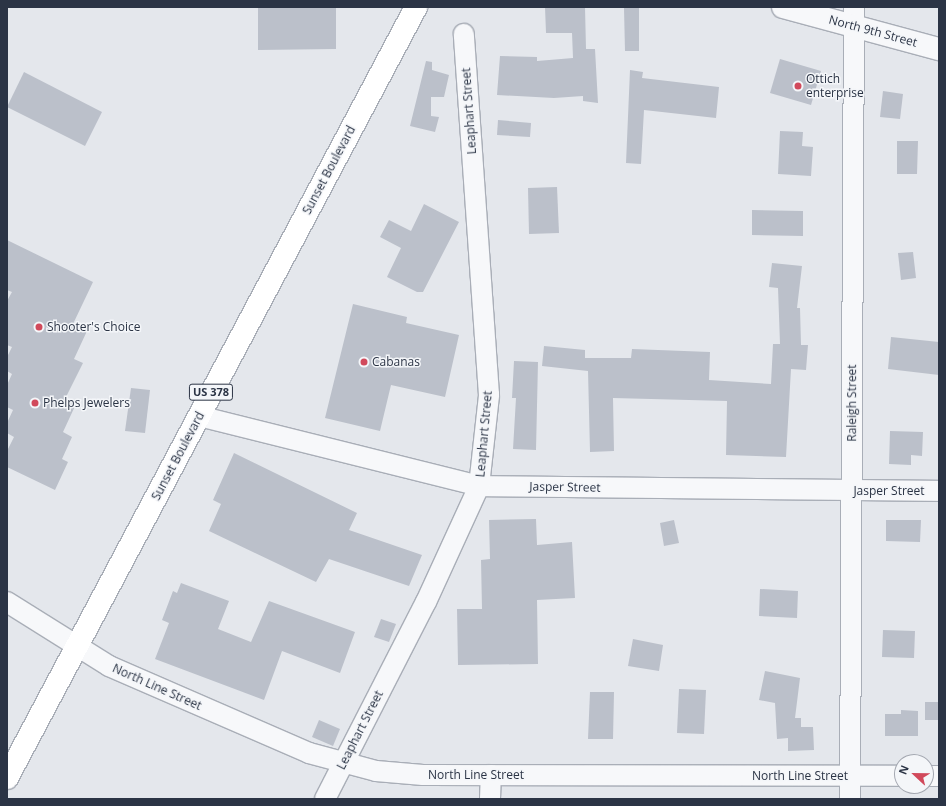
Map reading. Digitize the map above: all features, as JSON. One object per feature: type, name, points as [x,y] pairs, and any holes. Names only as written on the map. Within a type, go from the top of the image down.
[{"type":"main road","name":"Sunset Boulevard","points":[[7,778],[416,7]]},
{"type":"street","name":"North 9th Street","points":[[783,7],[853,16],[939,49]]},
{"type":"street","name":"Raleigh Street","points":[[850,799],[853,16]]},
{"type":"street","name":"Leaphart Street","points":[[326,799],[426,602],[479,486],[489,395],[464,34]]},
{"type":"street","name":"Jasper Street","points":[[199,416],[479,486],[939,491]]},
{"type":"street","name":"North Line Street","points":[[7,602],[114,668],[309,753],[343,764],[423,775],[894,776]]},
{"type":"street","points":[[490,799],[491,775]]},
{"type":"building","points":[[258,7],[336,7],[336,49],[258,50]]},
{"type":"building","points":[[545,7],[585,7],[586,49],[595,49],[598,103],[583,101],[583,96],[554,98],[497,95],[500,56],[537,57],[537,61],[573,58],[572,33],[546,33]]},
{"type":"building","points":[[624,8],[639,8],[639,51],[625,51]]},
{"type":"building","points":[[780,59],[821,71],[811,105],[770,93]]},
{"type":"building","points":[[426,61],[432,62],[432,70],[449,75],[444,97],[431,97],[431,116],[439,117],[435,132],[410,126]]},
{"type":"building","points":[[630,70],[643,72],[642,78],[719,87],[716,118],[644,110],[641,164],[626,163]]},
{"type":"building","points":[[24,72],[102,112],[85,146],[7,107]]},
{"type":"building","points":[[883,91],[903,94],[900,119],[880,117]]},
{"type":"building","points":[[498,120],[531,123],[530,137],[497,135]]},
{"type":"building","points":[[780,131],[803,132],[802,146],[813,147],[811,176],[778,174]]},
{"type":"building","points":[[897,141],[918,141],[917,174],[897,174]]},
{"type":"building","points":[[557,187],[559,233],[529,234],[528,188]]},
{"type":"building","points":[[424,204],[459,222],[423,292],[417,292],[387,277],[401,248],[380,237],[389,220],[411,231]]},
{"type":"building","points":[[752,210],[803,211],[803,236],[752,235]]},
{"type":"building","points":[[7,240],[93,282],[73,324],[87,331],[74,359],[83,363],[65,399],[76,404],[63,432],[72,437],[62,459],[68,462],[55,490],[7,467],[7,451],[14,437],[7,433],[7,423],[13,410],[7,407],[7,385],[12,374],[7,371],[7,357],[12,347],[7,345],[7,301],[12,292],[7,290]]},
{"type":"building","points":[[913,252],[916,278],[901,280],[898,253]]},
{"type":"building","points":[[772,263],[802,266],[797,308],[800,308],[801,345],[808,345],[806,370],[791,369],[786,457],[726,455],[727,401],[613,398],[614,451],[590,452],[588,371],[542,366],[544,346],[585,350],[585,358],[631,358],[632,349],[710,352],[709,380],[771,384],[773,344],[780,344],[778,288],[769,287]]},
{"type":"building","points":[[353,304],[407,317],[406,323],[459,335],[445,397],[391,385],[380,431],[325,418]]},
{"type":"building","points":[[891,337],[939,342],[939,375],[888,369]]},
{"type":"building","points":[[514,361],[538,362],[536,450],[513,449],[516,398],[512,398]]},
{"type":"building","points":[[131,388],[150,390],[145,433],[125,431]]},
{"type":"building","points":[[890,431],[923,432],[922,456],[911,455],[911,465],[889,464]]},
{"type":"building","points":[[234,453],[357,513],[349,530],[422,555],[409,586],[329,559],[316,582],[209,531],[221,504],[213,500]]},
{"type":"building","points":[[536,519],[537,545],[572,542],[575,598],[537,600],[538,664],[458,665],[457,609],[482,609],[481,560],[490,559],[489,520]]},
{"type":"building","points":[[674,520],[679,543],[664,546],[660,523]]},
{"type":"building","points":[[886,520],[921,520],[920,542],[886,541]]},
{"type":"building","points":[[181,583],[229,601],[218,629],[251,642],[269,601],[355,632],[340,673],[282,651],[264,700],[155,659],[169,623],[162,620],[173,591],[177,593]]},
{"type":"building","points":[[760,589],[798,591],[797,618],[759,616]]},
{"type":"building","points":[[381,619],[396,624],[389,642],[374,637]]},
{"type":"building","points":[[883,630],[915,631],[914,658],[882,657]]},
{"type":"building","points":[[633,639],[663,645],[659,671],[628,666]]},
{"type":"building","points":[[765,671],[800,678],[795,718],[801,718],[801,727],[813,727],[814,750],[788,751],[788,738],[777,739],[775,703],[759,700]]},
{"type":"building","points":[[679,689],[706,690],[704,734],[677,733]]},
{"type":"building","points":[[590,692],[614,692],[613,739],[588,739]]},
{"type":"building","points":[[925,702],[939,702],[939,720],[925,720]]},
{"type":"building","points":[[901,710],[918,711],[918,736],[885,736],[885,714],[901,714]]},
{"type":"building","points":[[319,720],[340,729],[333,746],[312,737]]},
{"type":"place","name":"Ottich enterprise","points":[[798,86]]},
{"type":"place","name":"Shooter's Choice","points":[[39,327]]},
{"type":"place","name":"Cabanas","points":[[364,362]]},
{"type":"place","name":"Phelps Jewelers","points":[[35,403]]}]
